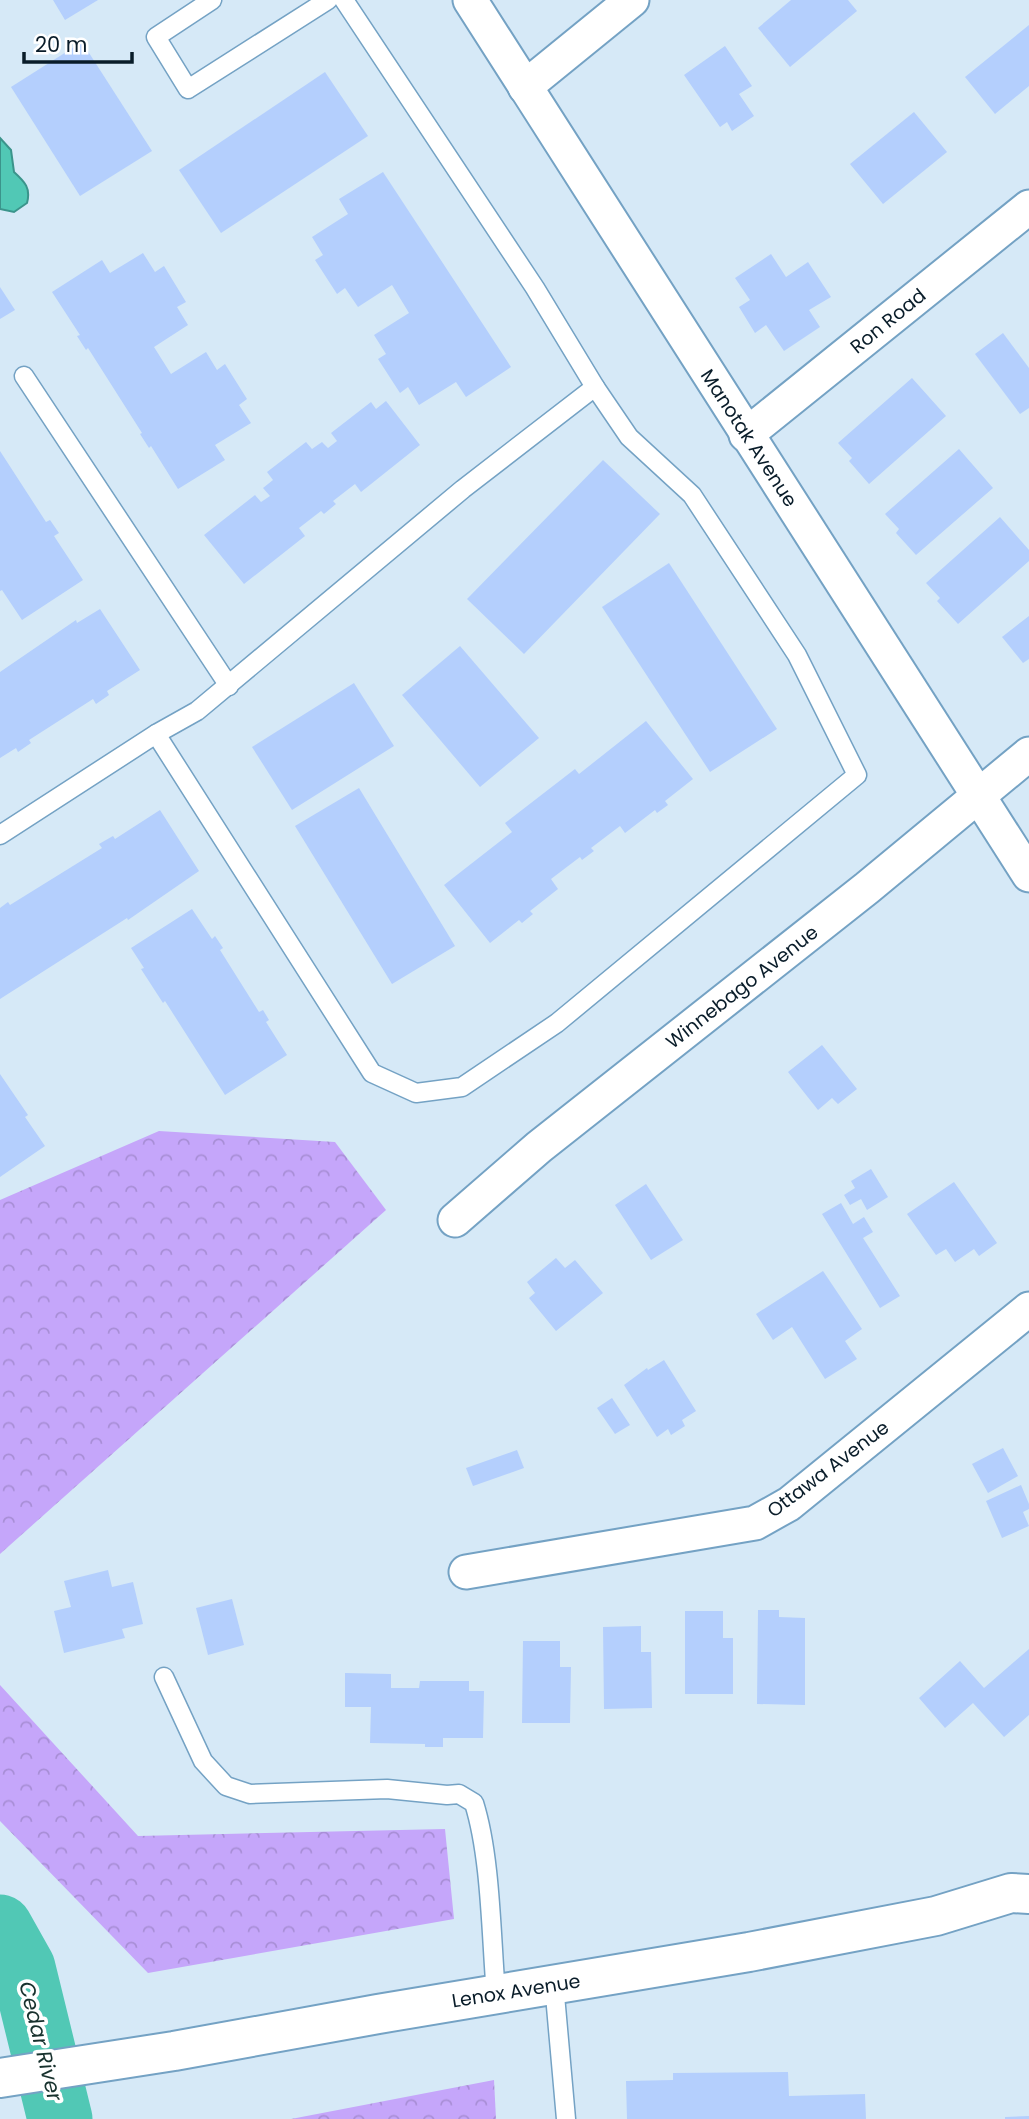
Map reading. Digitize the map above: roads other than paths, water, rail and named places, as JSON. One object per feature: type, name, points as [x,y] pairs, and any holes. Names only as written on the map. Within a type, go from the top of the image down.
[{"type":"main road","name":"Lenox Avenue","points":[[0,2078],[174,2051],[749,1952],[936,1916],[1024,1885]]},
{"type":"street","name":"Manotak Avenue","points":[[470,0],[1029,875]]},
{"type":"street","points":[[525,87],[632,0]]},
{"type":"street","name":"Ron Road","points":[[746,435],[1029,207]]},
{"type":"street","name":"Winnebago Avenue","points":[[455,1220],[539,1147],[867,888],[1029,754]]},
{"type":"street","name":"Ottawa Avenue","points":[[466,1572],[755,1523],[789,1504],[1029,1309]]},
{"type":"lane","points":[[212,0],[156,37],[188,89],[328,0]]},
{"type":"lane","points":[[156,734],[372,1073],[416,1093],[462,1087],[557,1023],[857,775],[797,655],[692,495],[629,437],[535,288],[344,0]]},
{"type":"lane","points":[[24,376],[229,686]]},
{"type":"lane","points":[[0,835],[156,734],[197,711],[463,489],[595,387]]},
{"type":"lane","points":[[164,1677],[203,1761],[226,1786],[250,1794],[387,1789],[459,1794],[474,1803],[486,1869],[496,1994]]},
{"type":"lane","points":[[554,1984],[566,2119]]},
{"type":"waterway","name":"Cedar River","points":[[0,1927],[23,1968],[60,2119]]}]
